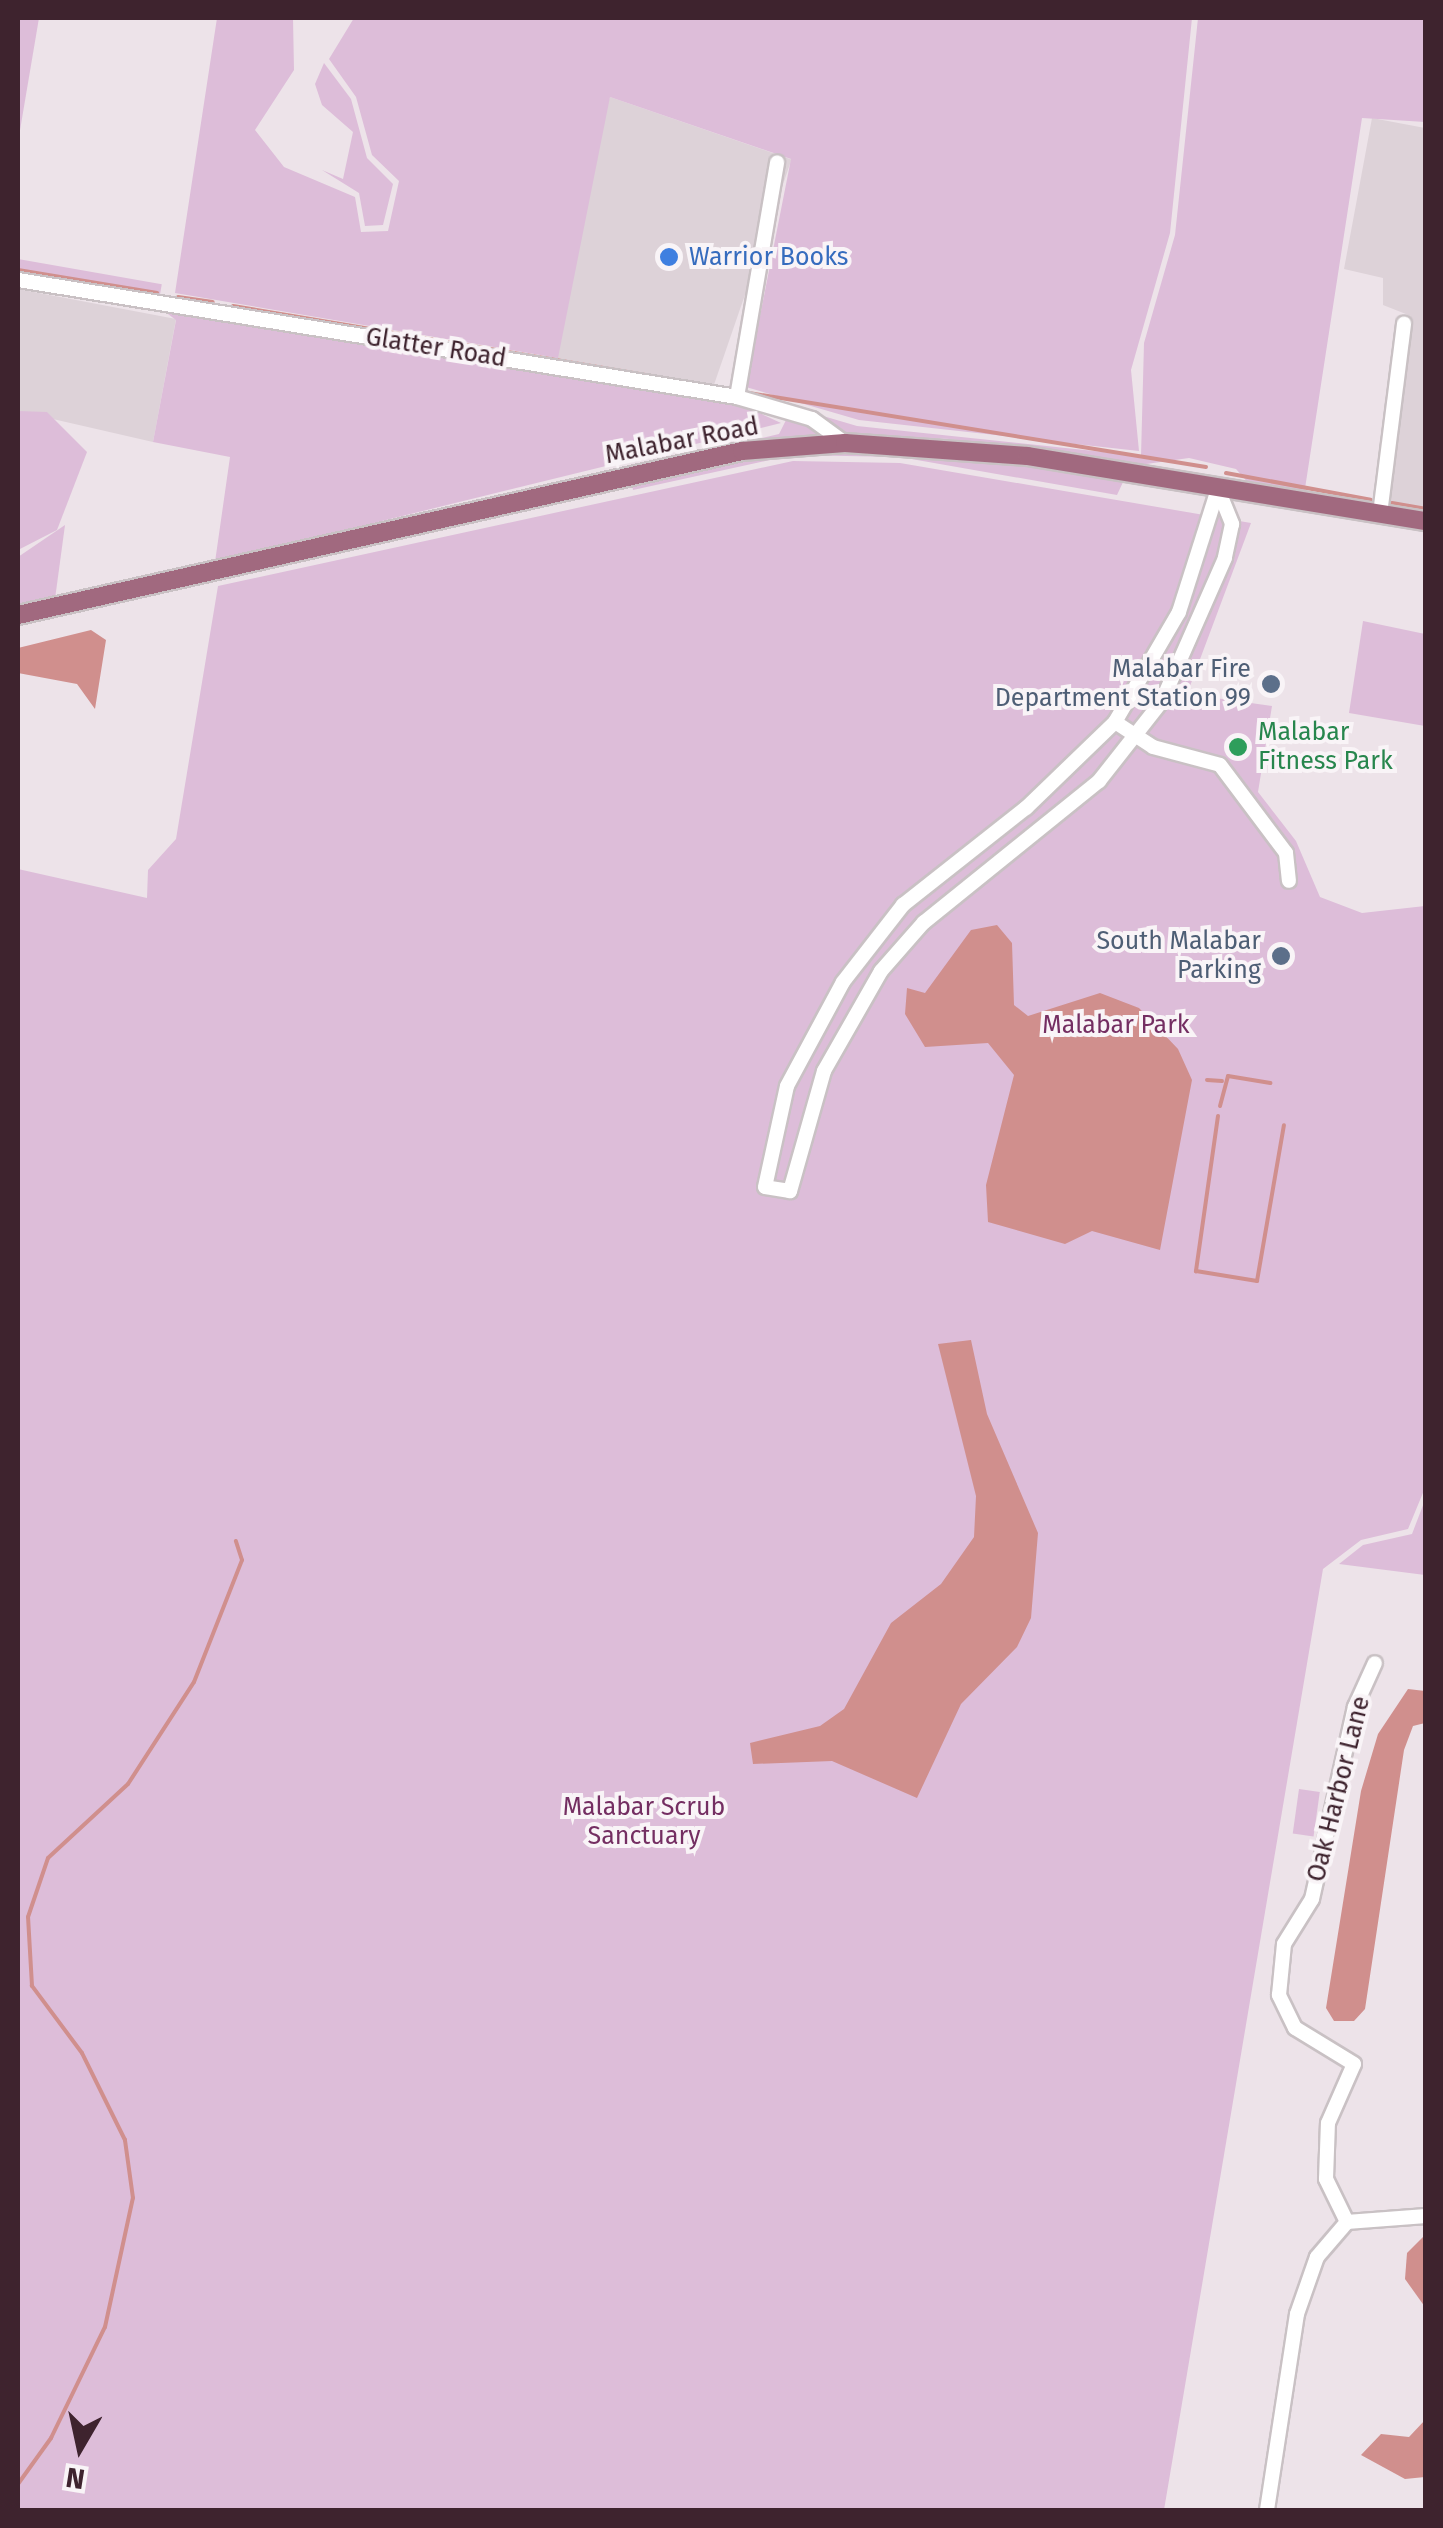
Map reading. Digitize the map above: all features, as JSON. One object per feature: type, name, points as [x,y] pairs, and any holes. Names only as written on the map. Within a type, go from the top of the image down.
[{"type":"main road","name":"Malabar Road","points":[[18,615],[742,451],[845,443],[950,446],[1426,522]]},
{"type":"street","points":[[737,397],[777,162]]},
{"type":"street","name":"Glatter Road","points":[[18,280],[737,397],[812,419],[845,443]]},
{"type":"street","points":[[1380,514],[1404,324]]},
{"type":"street","points":[[1218,488],[1232,524],[1216,591],[1184,666],[1098,781],[924,922],[881,971],[819,1084],[790,1191],[765,1187],[798,1060],[864,951],[903,904],[1006,824],[1115,722],[1179,612],[1218,488]]},
{"type":"street","points":[[1115,722],[1134,736],[1220,765],[1286,853],[1289,881]]},
{"type":"street","points":[[1006,824],[1023,845]]},
{"type":"street","points":[[864,951],[881,971]]},
{"type":"street","name":"Oak Harbor Lane","points":[[1346,2222],[1326,2178],[1328,2123],[1354,2064],[1296,2028],[1279,1995],[1284,1944],[1312,1899],[1355,1707],[1375,1663]]},
{"type":"street","points":[[1267,2510],[1297,2314],[1316,2257],[1346,2222],[1426,2216]]},
{"type":"shaded area","points":[[610,97],[792,160],[705,411],[523,349]]},
{"type":"shaded area","points":[[1372,118],[1425,128],[1425,517],[1387,508],[1411,316],[1383,305],[1383,278],[1344,269]]},
{"type":"shaded area","points":[[18,289],[176,319],[153,442],[18,411]]},
{"type":"shaded area","points":[[91,630],[106,640],[95,709],[77,684],[18,673],[18,648]]},
{"type":"shaded area","points":[[997,925],[1012,943],[1014,1005],[1028,1016],[1100,993],[1139,1008],[1178,1049],[1192,1080],[1160,1250],[1092,1231],[1065,1244],[988,1222],[986,1185],[1014,1075],[988,1043],[925,1047],[905,1014],[907,988],[925,993],[971,930]]},
{"type":"shaded area","points":[[971,1340],[987,1414],[1038,1533],[1031,1618],[1017,1647],[961,1704],[917,1798],[832,1761],[753,1764],[750,1743],[820,1726],[844,1709],[891,1623],[941,1584],[974,1537],[976,1496],[938,1344]]},
{"type":"shaded area","points":[[1408,1689],[1425,1691],[1425,1723],[1413,1726],[1404,1750],[1365,2009],[1354,2021],[1334,2021],[1326,2008],[1361,1791],[1378,1734]]},
{"type":"shaded area","points":[[1425,2235],[1425,2307],[1405,2279],[1407,2253]]},
{"type":"shaded area","points":[[1425,2420],[1425,2477],[1405,2479],[1361,2455],[1381,2434],[1409,2437]]},
{"type":"green space","points":[[18,18],[39,18],[18,142]]},
{"type":"green space","points":[[217,18],[293,18],[294,70],[255,130],[284,167],[355,197],[361,232],[388,231],[399,181],[372,155],[356,97],[329,59],[354,18],[1192,18],[1170,233],[1131,370],[1139,451],[859,420],[746,387],[791,159],[610,97],[558,358],[175,293]]},
{"type":"green space","points":[[1198,18],[1425,18],[1425,122],[1362,118],[1304,495],[1251,486],[1236,469],[1189,458],[1132,466],[950,439],[846,435],[630,469],[779,434],[786,420],[748,394],[857,426],[1141,456],[1144,343],[1175,235]]},
{"type":"green space","points":[[324,63],[351,99],[367,158],[393,184],[383,225],[365,226],[359,193],[322,170],[343,179],[353,132],[322,105],[315,84]]},
{"type":"green space","points":[[18,259],[162,284],[160,295],[18,270]]},
{"type":"green space","points":[[164,311],[736,402],[781,423],[215,562],[230,457],[153,442],[176,320]]},
{"type":"green space","points":[[18,411],[47,412],[87,452],[57,530],[18,550]]},
{"type":"green space","points":[[845,450],[1027,464],[1124,480],[1117,495],[900,457],[793,455],[633,490],[632,483],[743,458]]},
{"type":"green space","name":"Malabar Scrub Sanctuary","points":[[793,461],[900,463],[1251,523],[1187,694],[1272,706],[1258,792],[1296,841],[1320,897],[1362,913],[1425,906],[1425,1488],[1408,1529],[1361,1540],[1323,1569],[1164,2510],[18,2510],[18,869],[147,898],[148,870],[176,839],[218,586]]},
{"type":"green space","points":[[65,525],[55,599],[18,608],[18,557]]},
{"type":"green space","points":[[1363,621],[1425,634],[1425,726],[1349,713]]},
{"type":"green space","points":[[1425,1500],[1425,1575],[1339,1564],[1363,1545],[1412,1534]]},
{"type":"green space","points":[[1299,1789],[1320,1792],[1314,1836],[1293,1834]]},
{"type":"waterway","points":[[18,270],[157,293]]},
{"type":"waterway","points":[[178,297],[213,302]]},
{"type":"waterway","points":[[233,306],[723,388]]},
{"type":"waterway","points":[[743,392],[1206,467]]},
{"type":"waterway","points":[[1226,473],[1371,500]]},
{"type":"waterway","points":[[1392,503],[1426,509]]},
{"type":"waterway","points":[[1220,1106],[1228,1076],[1270,1083]]},
{"type":"waterway","points":[[1207,1080],[1222,1081]]},
{"type":"waterway","points":[[1218,1116],[1196,1271],[1257,1281],[1284,1125]]},
{"type":"waterway","points":[[18,2484],[51,2438],[105,2327],[133,2198],[125,2140],[82,2053],[32,1986],[28,1917],[48,1858],[128,1784],[194,1682],[242,1560],[236,1541]]},
{"type":"place","name":"Warrior Books","points":[[669,257]]},
{"type":"place","name":"Malabar Fire Department Station 99","points":[[1271,684]]},
{"type":"place","name":"Malabar Fitness Park","points":[[1238,747]]},
{"type":"place","name":"South Malabar Parking","points":[[1281,956]]},
{"type":"park label","name":"Malabar Park","points":[[1116,1025]]}]
